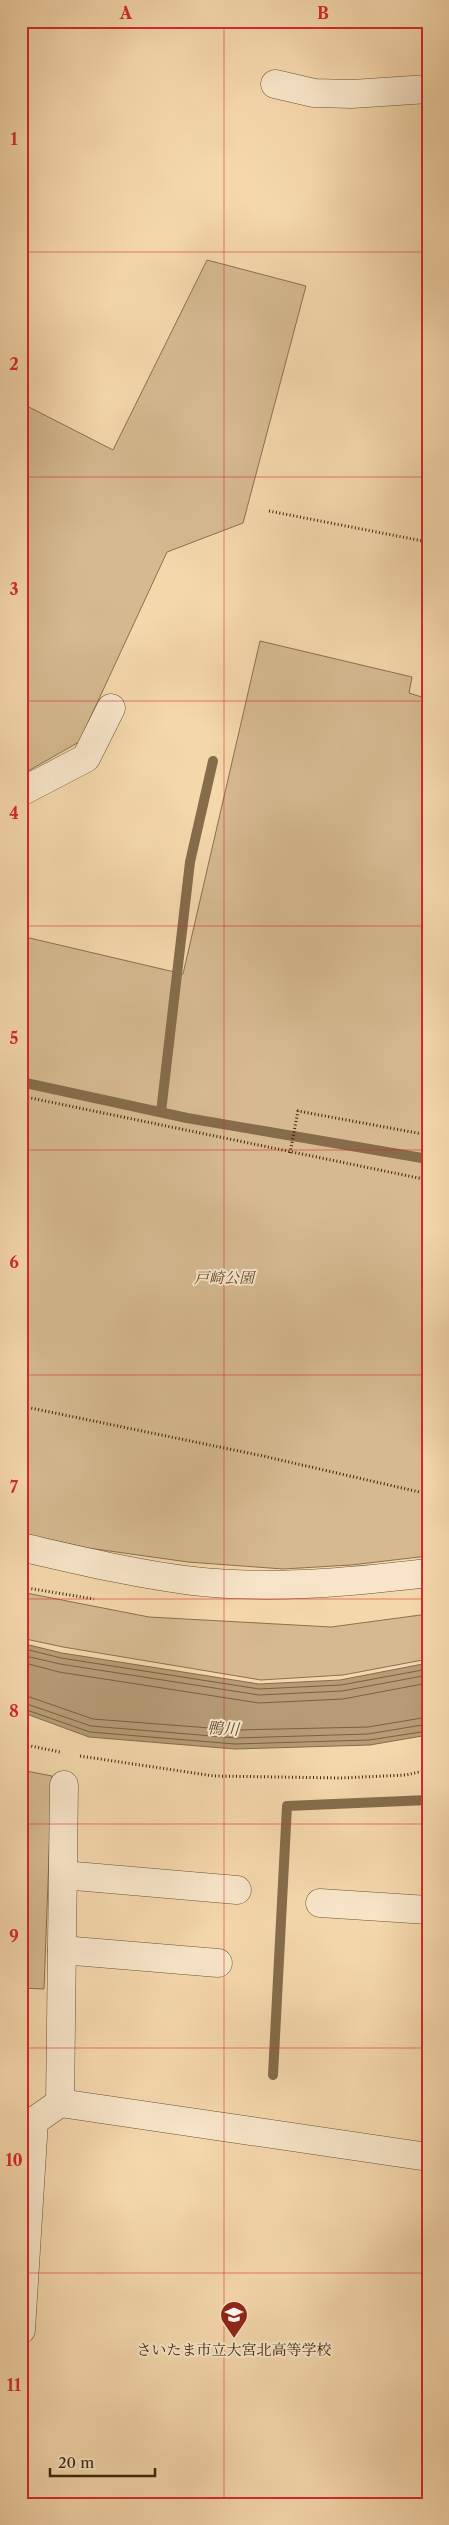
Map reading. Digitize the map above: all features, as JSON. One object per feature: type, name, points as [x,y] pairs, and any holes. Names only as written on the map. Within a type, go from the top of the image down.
[{"type":"street","points":[[275,84],[314,93],[352,94],[428,89]]},
{"type":"street","points":[[21,792],[86,758],[111,708]]},
{"type":"street","points":[[21,1547],[194,1581],[279,1585],[370,1580],[428,1573]]},
{"type":"street","points":[[60,2103],[64,1785]]},
{"type":"street","points":[[63,1875],[237,1890]]},
{"type":"street","points":[[320,1903],[428,1910]]},
{"type":"street","points":[[62,1950],[218,1963]]},
{"type":"street","points":[[21,2330],[28,2119],[60,2103],[428,2157]]},
{"type":"path","points":[[269,511],[428,542]]},
{"type":"path","points":[[21,1096],[428,1180]]},
{"type":"path","points":[[290,1153],[298,1111],[428,1134]]},
{"type":"path","points":[[21,1406],[263,1456],[428,1494]]},
{"type":"path","points":[[21,1744],[67,1753]]},
{"type":"path","points":[[75,1755],[214,1776],[341,1778],[406,1775],[428,1770]]},
{"type":"green space","points":[[207,260],[306,286],[243,523],[167,552],[79,742],[21,775],[21,403],[113,450]]},
{"type":"green space","name":"戸崎公園","points":[[260,641],[412,677],[409,693],[428,699],[428,1556],[351,1565],[283,1569],[188,1562],[88,1548],[21,1533],[21,936],[183,974]]},
{"type":"green space","points":[[21,1592],[149,1617],[331,1627],[428,1614],[428,1659],[343,1675],[261,1680],[63,1647],[21,1638]]},
{"type":"green space","points":[[21,1770],[52,1776],[44,1989],[21,1988]]},
{"type":"water","name":"鴨川","points":[[21,1643],[62,1653],[259,1684],[340,1680],[428,1663],[428,1735],[370,1745],[235,1749],[89,1737],[21,1712]]},
{"type":"waterway","points":[[161,1112],[190,862],[213,761]]},
{"type":"waterway","points":[[21,1082],[187,1118],[428,1159]]},
{"type":"waterway","points":[[273,2075],[287,1806],[428,1800]]},
{"type":"place","name":"さいたま市立大宮北高等学校","points":[[234,2339]]}]
